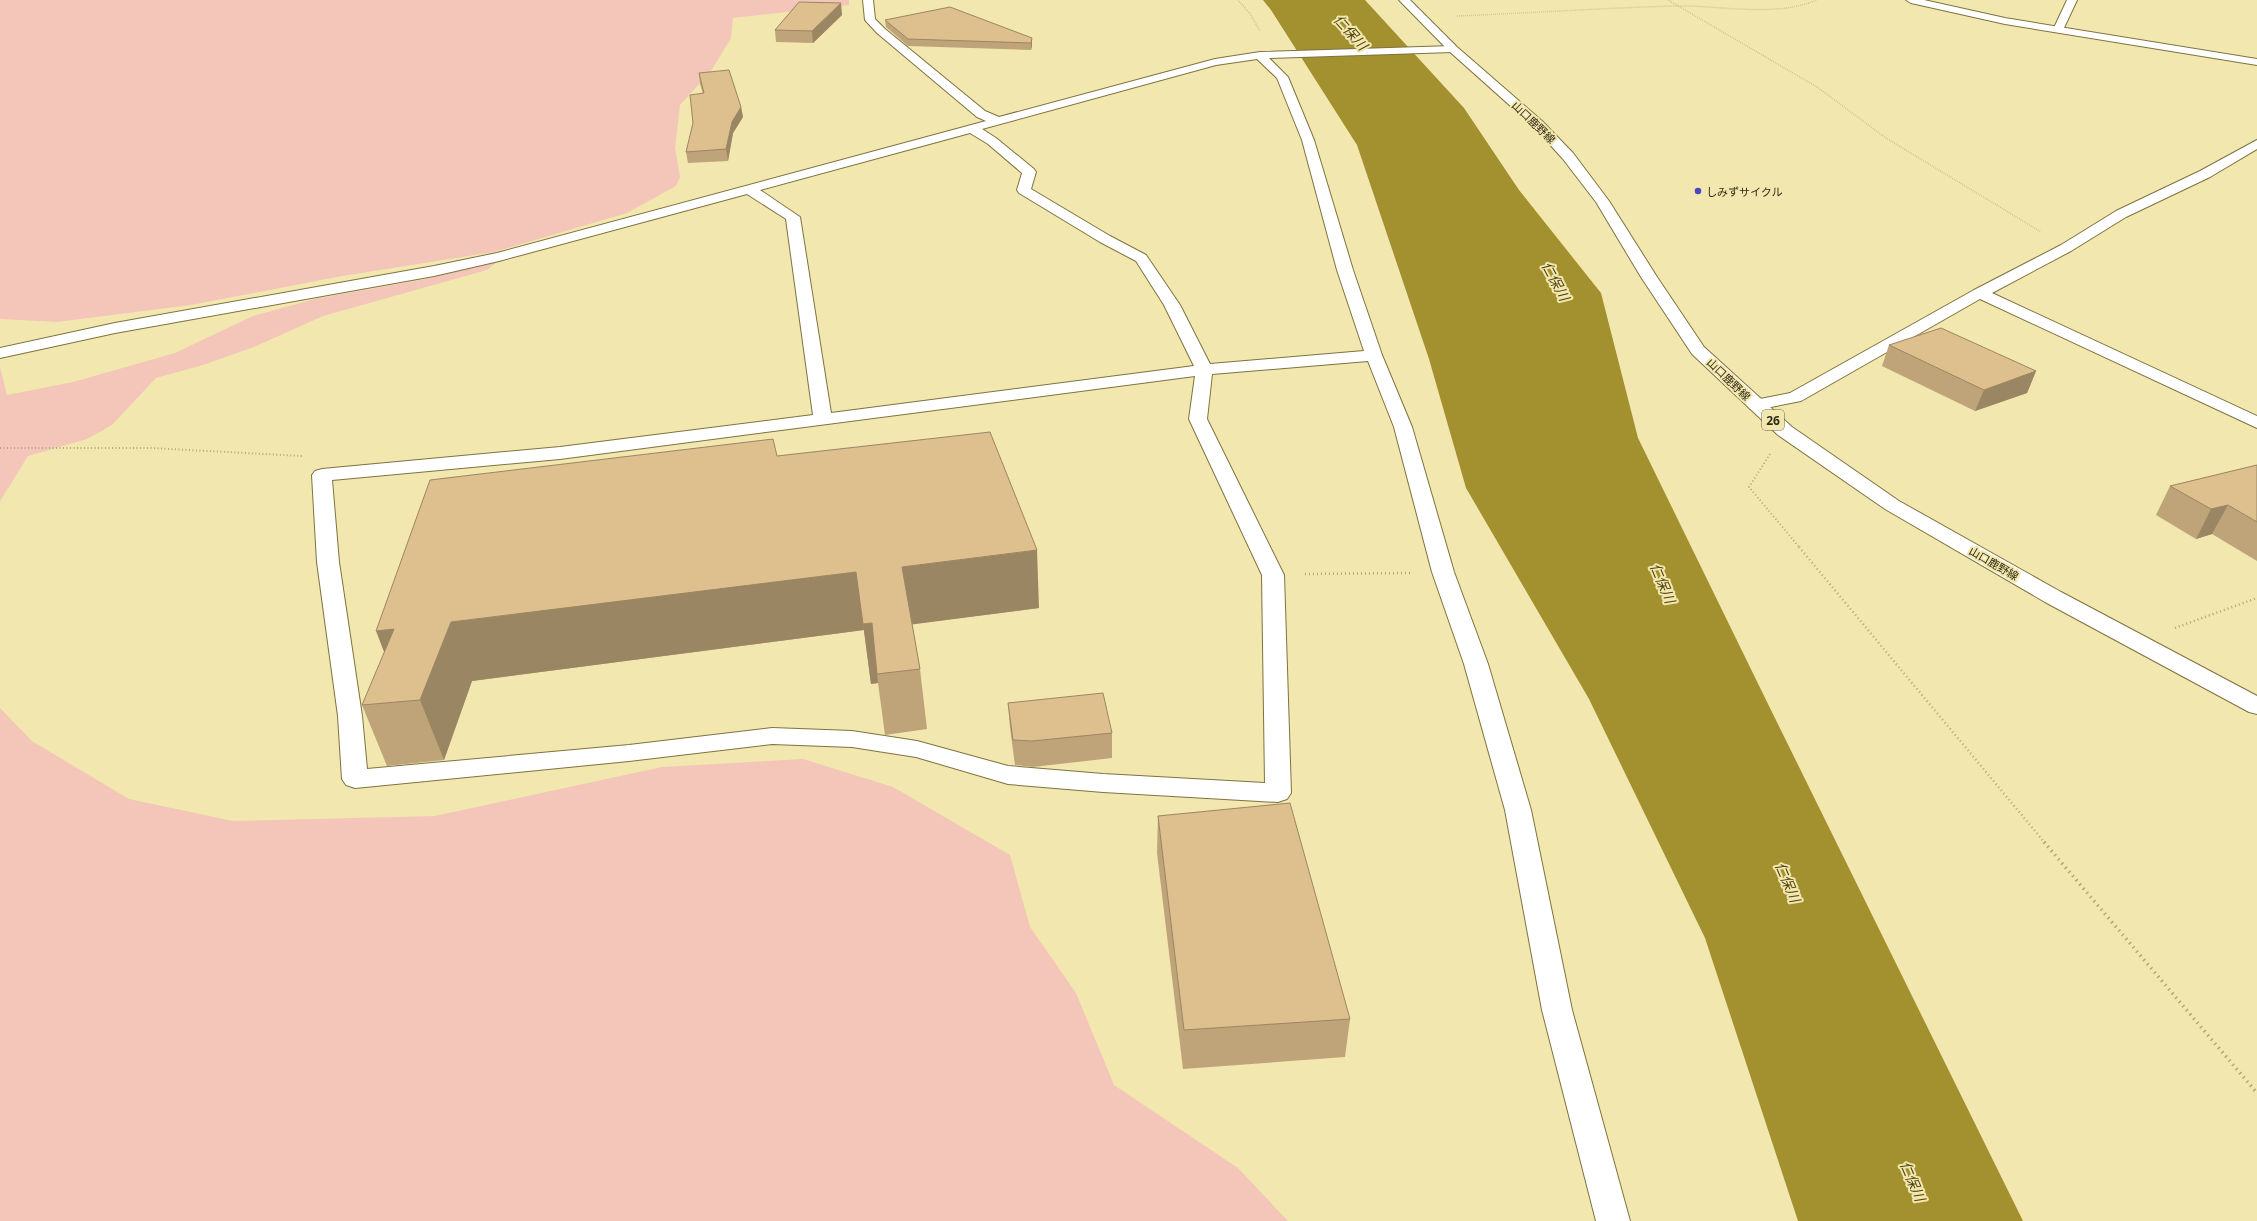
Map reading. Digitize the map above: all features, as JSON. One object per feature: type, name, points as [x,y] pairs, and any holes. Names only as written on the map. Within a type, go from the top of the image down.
[{"type":"street","points":[[868,0],[870,20],[881,31],[981,114],[997,121]]},
{"type":"street","name":"山口鹿野線","points":[[1404,0],[1453,49],[1538,124],[1568,156],[1602,201],[1649,277],[1698,350],[1785,431],[1892,505],[2138,642],[2257,706]]},
{"type":"street","points":[[1910,0],[2058,30],[2257,62]]},
{"type":"street","points":[[2058,30],[2072,0]]},
{"type":"street","points":[[0,353],[115,328],[434,271],[499,257],[751,190],[971,128],[1215,62],[1265,55],[1453,49]]},
{"type":"street","points":[[1265,55],[1282,77],[1308,140],[1345,270],[1374,354],[1403,427],[1442,572],[1476,664],[1518,810],[1557,1010],[1613,1221]]},
{"type":"street","points":[[971,128],[992,141],[1029,172],[1024,190],[1105,239],[1141,258],[1172,304],[1204,370],[1198,419],[1273,575],[1278,793],[1103,783],[1008,775],[918,749],[852,739],[772,736],[628,753],[355,779],[350,716],[328,562],[322,474],[560,453],[1204,370],[1374,354]]},
{"type":"street","points":[[1756,405],[1795,398],[1980,293],[2066,248],[2121,214],[2205,174],[2255,147]]},
{"type":"street","points":[[751,190],[794,217],[823,420]]},
{"type":"street","points":[[1980,293],[2257,423]]},
{"type":"path","points":[[1238,0],[1251,15],[1264,38],[1265,55]]},
{"type":"path","points":[[1668,0],[1817,87],[1886,138],[2066,248]]},
{"type":"path","points":[[1422,17],[1677,6],[1776,9],[1807,4],[1817,0]]},
{"type":"path","points":[[1785,431],[1749,487],[2023,817],[2257,1093]]},
{"type":"path","points":[[0,448],[59,446],[211,449],[323,458],[322,474]]},
{"type":"path","points":[[1273,575],[1442,572]]},
{"type":"path","points":[[2138,642],[2257,598]]},
{"type":"shaded area","points":[[0,0],[849,0],[849,5],[733,18],[731,38],[711,71],[680,105],[675,148],[680,177],[676,186],[627,213],[494,252],[342,276],[191,305],[57,322],[0,319]]},
{"type":"shaded area","points":[[497,262],[487,270],[323,316],[254,347],[203,365],[156,378],[112,425],[87,439],[28,456],[0,501],[0,367],[7,395],[73,382],[175,353],[253,316],[315,299],[426,279]]},
{"type":"shaded area","points":[[0,708],[32,741],[129,799],[233,821],[435,816],[662,767],[803,759],[893,787],[1010,855],[1030,927],[1076,993],[1114,1085],[1238,1168],[1288,1221],[0,1221]]},
{"type":"water","name":"仁保川","points":[[1263,0],[1365,0],[1464,108],[1519,190],[1601,293],[1638,438],[2023,1221],[1798,1221],[1705,938],[1589,699],[1466,488],[1429,359],[1357,145],[1271,10]]},
{"type":"building","points":[[799,2],[841,3],[812,31],[775,30]]},
{"type":"building","points":[[950,7],[1032,38],[1031,43],[908,39],[885,20]]},
{"type":"building","points":[[729,70],[741,107],[732,122],[726,149],[686,152],[693,123],[690,95],[704,93],[699,73]]},
{"type":"building","points":[[1941,328],[2036,371],[1984,390],[1889,345]]},
{"type":"building","points":[[990,432],[1037,550],[902,567],[920,669],[877,674],[872,623],[863,624],[856,572],[451,622],[420,700],[362,705],[394,629],[376,631],[430,480],[773,439],[777,456]]},
{"type":"building","points":[[2257,465],[2257,522],[2228,505],[2211,509],[2170,486]]},
{"type":"building","points":[[1103,693],[1112,733],[1032,741],[1013,740],[1008,703]]},
{"type":"building","points":[[1290,803],[1350,1019],[1184,1030],[1158,816]]},
{"type":"place","name":"しみずサイクル","points":[[1698,191]]}]
